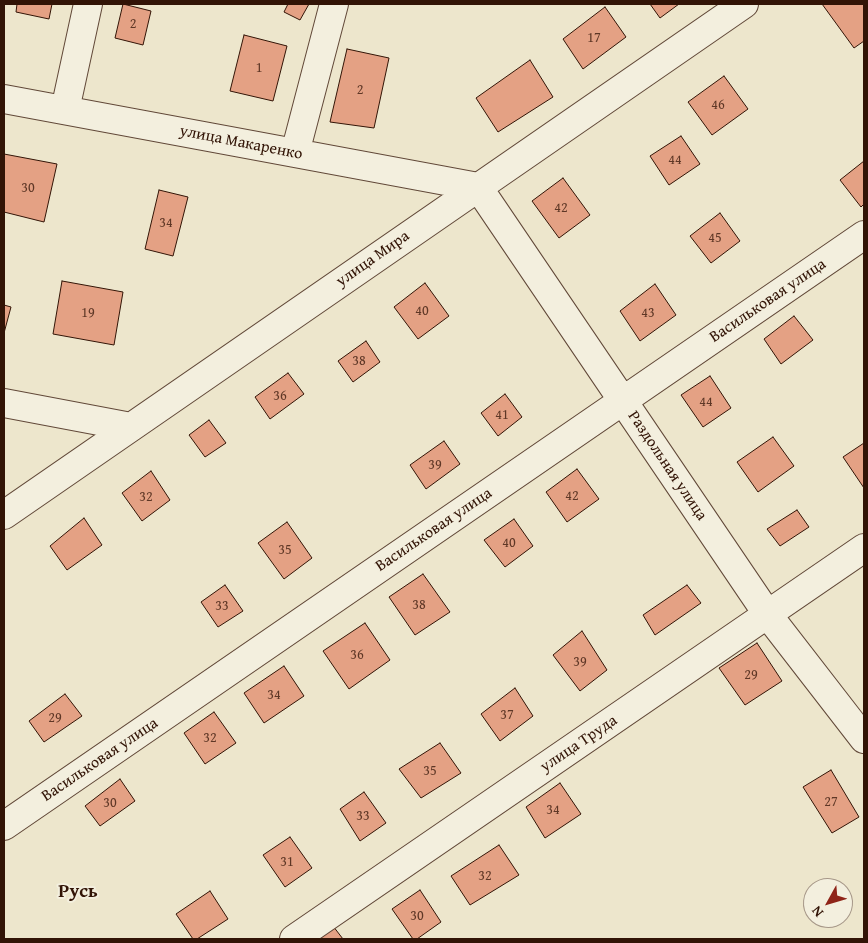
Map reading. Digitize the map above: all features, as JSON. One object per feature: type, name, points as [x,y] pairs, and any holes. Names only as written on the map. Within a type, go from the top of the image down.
[{"type":"street","points":[[65,110],[88,4]]},
{"type":"street","points":[[295,153],[334,4]]},
{"type":"street","name":"улица Мира","points":[[4,515],[744,4]]},
{"type":"street","name":"улица Макаренко","points":[[4,99],[478,187]]},
{"type":"street","name":"Раздольная улица","points":[[478,187],[768,615],[864,739]]},
{"type":"street","name":"Васильковая улица","points":[[4,826],[864,235]]},
{"type":"street","points":[[4,403],[131,427]]},
{"type":"street","name":"улица Труда","points":[[294,939],[864,548]]},
{"type":"building","points":[[17,4],[52,4],[49,19],[16,12]]},
{"type":"building","points":[[123,4],[151,11],[143,45],[115,38]]},
{"type":"building","points":[[288,4],[309,4],[300,20],[284,12]]},
{"type":"building","points":[[650,4],[679,4],[660,18]]},
{"type":"building","points":[[822,4],[864,4],[864,41],[854,48]]},
{"type":"building","points":[[605,7],[626,37],[583,69],[563,39]]},
{"type":"building","points":[[244,35],[287,46],[273,101],[230,91]]},
{"type":"building","points":[[347,49],[389,58],[374,128],[330,122]]},
{"type":"building","points":[[530,60],[553,97],[498,132],[476,98]]},
{"type":"building","points":[[724,76],[748,109],[712,135],[688,102]]},
{"type":"building","points":[[681,136],[700,164],[669,185],[650,156]]},
{"type":"building","points":[[4,154],[57,164],[44,222],[4,212]]},
{"type":"building","points":[[864,161],[864,204],[861,207],[840,180]]},
{"type":"building","points":[[563,178],[590,215],[559,238],[532,201]]},
{"type":"building","points":[[159,190],[188,197],[173,256],[145,249]]},
{"type":"building","points":[[720,213],[740,241],[711,263],[690,236]]},
{"type":"building","points":[[62,281],[123,292],[114,345],[53,334]]},
{"type":"building","points":[[425,283],[449,316],[418,339],[394,307]]},
{"type":"building","points":[[655,284],[676,315],[640,341],[620,311]]},
{"type":"building","points":[[4,305],[11,307],[4,333]]},
{"type":"building","points":[[794,316],[813,340],[781,364],[764,339]]},
{"type":"building","points":[[366,341],[380,362],[353,382],[338,361]]},
{"type":"building","points":[[288,373],[304,394],[270,419],[255,397]]},
{"type":"building","points":[[710,376],[731,408],[703,427],[681,395]]},
{"type":"building","points":[[505,394],[522,417],[498,436],[481,413]]},
{"type":"building","points":[[209,420],[226,443],[205,457],[189,435]]},
{"type":"building","points":[[773,437],[794,466],[758,492],[737,462]]},
{"type":"building","points":[[444,441],[460,464],[426,489],[410,465]]},
{"type":"building","points":[[864,443],[864,488],[843,457]]},
{"type":"building","points":[[577,469],[599,499],[567,522],[546,492]]},
{"type":"building","points":[[151,471],[170,500],[142,521],[122,493]]},
{"type":"building","points":[[797,510],[809,527],[780,546],[767,529]]},
{"type":"building","points":[[84,518],[102,545],[67,570],[50,546]]},
{"type":"building","points":[[514,519],[533,546],[505,567],[484,540]]},
{"type":"building","points":[[287,522],[312,558],[284,579],[258,543]]},
{"type":"building","points":[[423,574],[450,612],[415,635],[389,597]]},
{"type":"building","points":[[225,585],[243,611],[218,627],[201,602]]},
{"type":"building","points":[[687,585],[701,603],[655,635],[643,615]]},
{"type":"building","points":[[365,623],[390,660],[349,689],[323,651]]},
{"type":"building","points":[[582,631],[607,670],[580,691],[553,655]]},
{"type":"building","points":[[757,643],[782,681],[745,705],[719,668]]},
{"type":"building","points":[[284,666],[304,696],[264,723],[244,693]]},
{"type":"building","points":[[515,688],[533,716],[500,741],[481,714]]},
{"type":"building","points":[[65,694],[82,716],[44,742],[29,721]]},
{"type":"building","points":[[214,712],[236,743],[205,764],[184,733]]},
{"type":"building","points":[[440,743],[461,773],[421,798],[399,769]]},
{"type":"building","points":[[831,770],[859,817],[832,833],[803,787]]},
{"type":"building","points":[[120,779],[135,801],[100,826],[85,806]]},
{"type":"building","points":[[560,783],[581,814],[545,838],[526,807]]},
{"type":"building","points":[[364,792],[386,823],[360,841],[340,809]]},
{"type":"building","points":[[290,837],[312,868],[285,887],[263,855]]},
{"type":"building","points":[[499,845],[519,875],[470,905],[451,876]]},
{"type":"building","points":[[420,890],[441,922],[417,939],[413,939],[392,909]]},
{"type":"building","points":[[210,891],[228,919],[197,939],[193,939],[176,914]]},
{"type":"building","points":[[333,926],[343,939],[318,939]]},
{"type":"district","name":"Русь","points":[[78,892]]}]
